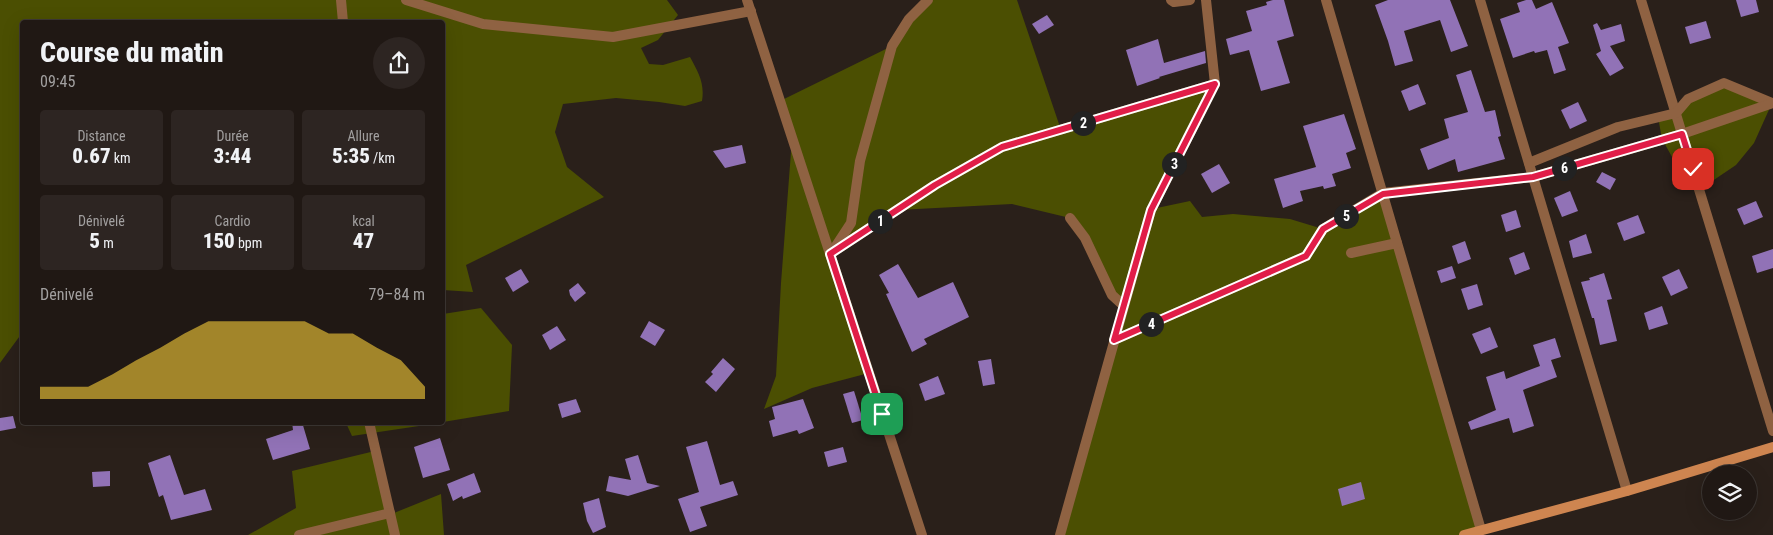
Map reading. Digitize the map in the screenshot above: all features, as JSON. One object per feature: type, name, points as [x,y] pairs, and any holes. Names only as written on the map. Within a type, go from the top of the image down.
[{"type":"main road","points":[[1464,535],[1626,491],[1773,446]]},
{"type":"street","points":[[341,0],[343,20]]},
{"type":"street","points":[[406,0],[438,5],[483,24],[613,37],[751,11]]},
{"type":"street","points":[[747,0],[922,535]]},
{"type":"street","points":[[830,254],[851,223],[860,161],[892,46],[909,20],[928,0]]},
{"type":"street","points":[[1171,0],[1174,2],[1190,0]]},
{"type":"street","points":[[1060,535],[1151,210],[1215,84],[1206,0]]},
{"type":"street","points":[[1326,0],[1481,530]]},
{"type":"street","points":[[1480,0],[1626,491]]},
{"type":"street","points":[[1641,0],[1773,430]]},
{"type":"street","points":[[1528,163],[1618,127],[1676,113],[1688,99],[1724,83],[1772,103]]},
{"type":"street","points":[[830,254],[935,185],[1002,147],[1215,84]]},
{"type":"street","points":[[1114,340],[1306,256],[1323,229],[1383,194],[1533,177],[1682,134],[1772,103]]},
{"type":"street","points":[[1070,218],[1085,238],[1112,295],[1124,306]]},
{"type":"street","points":[[1351,253],[1397,243]]},
{"type":"street","points":[[369,425],[395,535]]},
{"type":"street","points":[[298,535],[390,514]]},
{"type":"shaded area","points":[[0,0],[667,0],[678,15],[658,40],[641,48],[649,64],[663,65],[690,57],[702,83],[702,101],[685,106],[616,98],[563,104],[555,132],[567,167],[604,197],[466,265],[473,292],[445,290],[445,20],[20,20],[20,336],[0,363]]},
{"type":"shaded area","points":[[928,0],[1017,0],[1061,130],[1215,84],[1152,209],[1190,201],[1202,217],[1233,214],[1290,219],[1323,229],[1383,193],[1481,530],[1464,535],[1060,535],[1124,306],[1070,218],[1012,204],[898,210],[830,254],[869,373],[812,388],[764,409],[776,376],[792,139],[780,101],[892,46]]},
{"type":"shaded area","points":[[1724,83],[1772,103],[1754,143],[1736,165],[1699,190],[1693,169],[1676,164],[1662,139],[1658,117],[1688,99]]},
{"type":"shaded area","points":[[481,308],[512,345],[509,411],[445,422],[445,314]]},
{"type":"shaded area","points":[[347,425],[426,425],[352,436]]},
{"type":"shaded area","points":[[379,450],[389,515],[441,494],[444,535],[248,535],[296,508],[292,471]]},
{"type":"building","points":[[1284,0],[1294,36],[1277,41],[1290,83],[1261,91],[1249,50],[1230,55],[1226,39],[1252,31],[1246,11],[1267,5],[1266,2]]},
{"type":"building","points":[[1388,0],[1450,0],[1468,46],[1451,52],[1440,20],[1404,31],[1413,61],[1395,66],[1375,5]]},
{"type":"building","points":[[1532,0],[1536,9],[1552,2],[1569,43],[1558,47],[1566,70],[1554,74],[1547,50],[1535,53],[1534,51],[1513,58],[1500,19],[1520,12],[1517,3]]},
{"type":"building","points":[[1736,0],[1756,0],[1759,12],[1741,17]]},
{"type":"building","points":[[1047,15],[1054,25],[1039,34],[1032,24]]},
{"type":"building","points":[[1706,21],[1711,38],[1690,44],[1685,27]]},
{"type":"building","points":[[1597,23],[1601,30],[1621,24],[1625,41],[1610,46],[1624,68],[1610,76],[1596,54],[1601,51],[1593,25]]},
{"type":"building","points":[[1158,39],[1164,63],[1205,51],[1206,63],[1159,77],[1137,86],[1126,50]]},
{"type":"building","points":[[1471,70],[1485,112],[1495,110],[1501,136],[1498,137],[1505,159],[1458,172],[1455,159],[1428,170],[1420,149],[1449,138],[1444,119],[1468,112],[1456,75]]},
{"type":"building","points":[[1418,84],[1426,104],[1409,111],[1401,91]]},
{"type":"building","points":[[1578,102],[1587,121],[1570,129],[1561,110]]},
{"type":"building","points":[[1344,114],[1356,149],[1346,153],[1351,168],[1332,174],[1336,186],[1324,189],[1323,186],[1300,191],[1303,201],[1283,208],[1274,179],[1316,167],[1303,126]]},
{"type":"building","points":[[742,145],[746,163],[725,168],[713,151]]},
{"type":"building","points":[[1219,164],[1230,183],[1212,193],[1201,174]]},
{"type":"building","points":[[1602,172],[1616,179],[1610,190],[1596,182]]},
{"type":"building","points":[[1570,191],[1578,211],[1562,217],[1554,198]]},
{"type":"building","points":[[1756,201],[1763,217],[1744,225],[1737,209]]},
{"type":"building","points":[[1516,210],[1521,227],[1506,232],[1501,215]]},
{"type":"building","points":[[1638,215],[1645,233],[1624,241],[1617,223]]},
{"type":"building","points":[[1586,234],[1592,253],[1573,258],[1569,241]]},
{"type":"building","points":[[1465,241],[1471,259],[1458,264],[1452,246]]},
{"type":"building","points":[[1773,249],[1773,268],[1757,273],[1752,256]]},
{"type":"building","points":[[1524,252],[1530,269],[1515,275],[1509,258]]},
{"type":"building","points":[[898,264],[918,298],[953,282],[969,317],[924,339],[927,344],[912,352],[886,294],[889,293],[879,275]]},
{"type":"building","points":[[1452,266],[1456,278],[1441,283],[1437,271]]},
{"type":"building","points":[[521,269],[529,282],[513,292],[505,278]]},
{"type":"building","points":[[1679,269],[1688,288],[1671,296],[1662,277]]},
{"type":"building","points":[[1604,273],[1612,299],[1607,300],[1617,341],[1600,345],[1594,318],[1592,318],[1581,282]]},
{"type":"building","points":[[578,283],[586,293],[575,302],[569,290]]},
{"type":"building","points":[[1477,284],[1483,305],[1468,310],[1461,289]]},
{"type":"building","points":[[1662,306],[1668,324],[1649,330],[1644,313]]},
{"type":"building","points":[[649,321],[665,330],[655,346],[640,337]]},
{"type":"building","points":[[557,326],[566,340],[550,350],[542,335]]},
{"type":"building","points":[[1490,327],[1498,347],[1481,354],[1472,334]]},
{"type":"building","points":[[1555,338],[1561,357],[1551,360],[1557,377],[1523,390],[1534,426],[1513,433],[1509,418],[1471,430],[1468,422],[1496,410],[1486,377],[1504,371],[1506,379],[1540,366],[1533,345]]},
{"type":"building","points":[[723,358],[735,369],[716,392],[705,382],[713,374],[711,372]]},
{"type":"building","points":[[991,359],[995,384],[983,386],[978,361]]},
{"type":"building","points":[[938,376],[945,394],[925,401],[919,384]]},
{"type":"building","points":[[854,391],[863,420],[852,423],[843,394]]},
{"type":"building","points":[[576,399],[581,412],[562,418],[558,404]]},
{"type":"building","points":[[803,399],[814,428],[799,434],[797,430],[773,437],[769,421],[775,419],[772,407]]},
{"type":"building","points":[[13,416],[16,428],[0,431],[0,418]]},
{"type":"building","points":[[292,425],[303,425],[310,449],[273,460],[266,439],[293,430]]},
{"type":"building","points":[[440,438],[450,470],[423,478],[414,447]]},
{"type":"building","points":[[707,441],[720,485],[733,481],[738,495],[700,507],[707,526],[690,532],[678,499],[699,492],[686,447]]},
{"type":"building","points":[[843,447],[847,462],[828,467],[824,452]]},
{"type":"building","points":[[170,455],[184,495],[205,489],[212,510],[171,520],[163,495],[159,497],[148,463]]},
{"type":"building","points":[[638,455],[647,483],[660,486],[628,496],[606,491],[609,476],[631,480],[625,459]]},
{"type":"building","points":[[110,471],[110,486],[93,487],[92,472]]},
{"type":"building","points":[[474,473],[481,492],[463,499],[462,496],[453,501],[447,484]]},
{"type":"building","points":[[1361,482],[1365,499],[1342,506],[1338,489]]},
{"type":"building","points":[[599,498],[606,527],[593,533],[587,521],[583,503]]},
{"type":"route","points":[[882,414],[830,254],[935,185],[1002,147],[1215,84],[1151,210],[1114,340],[1306,256],[1323,229],[1383,194],[1533,177],[1682,134],[1693,169]]}]
